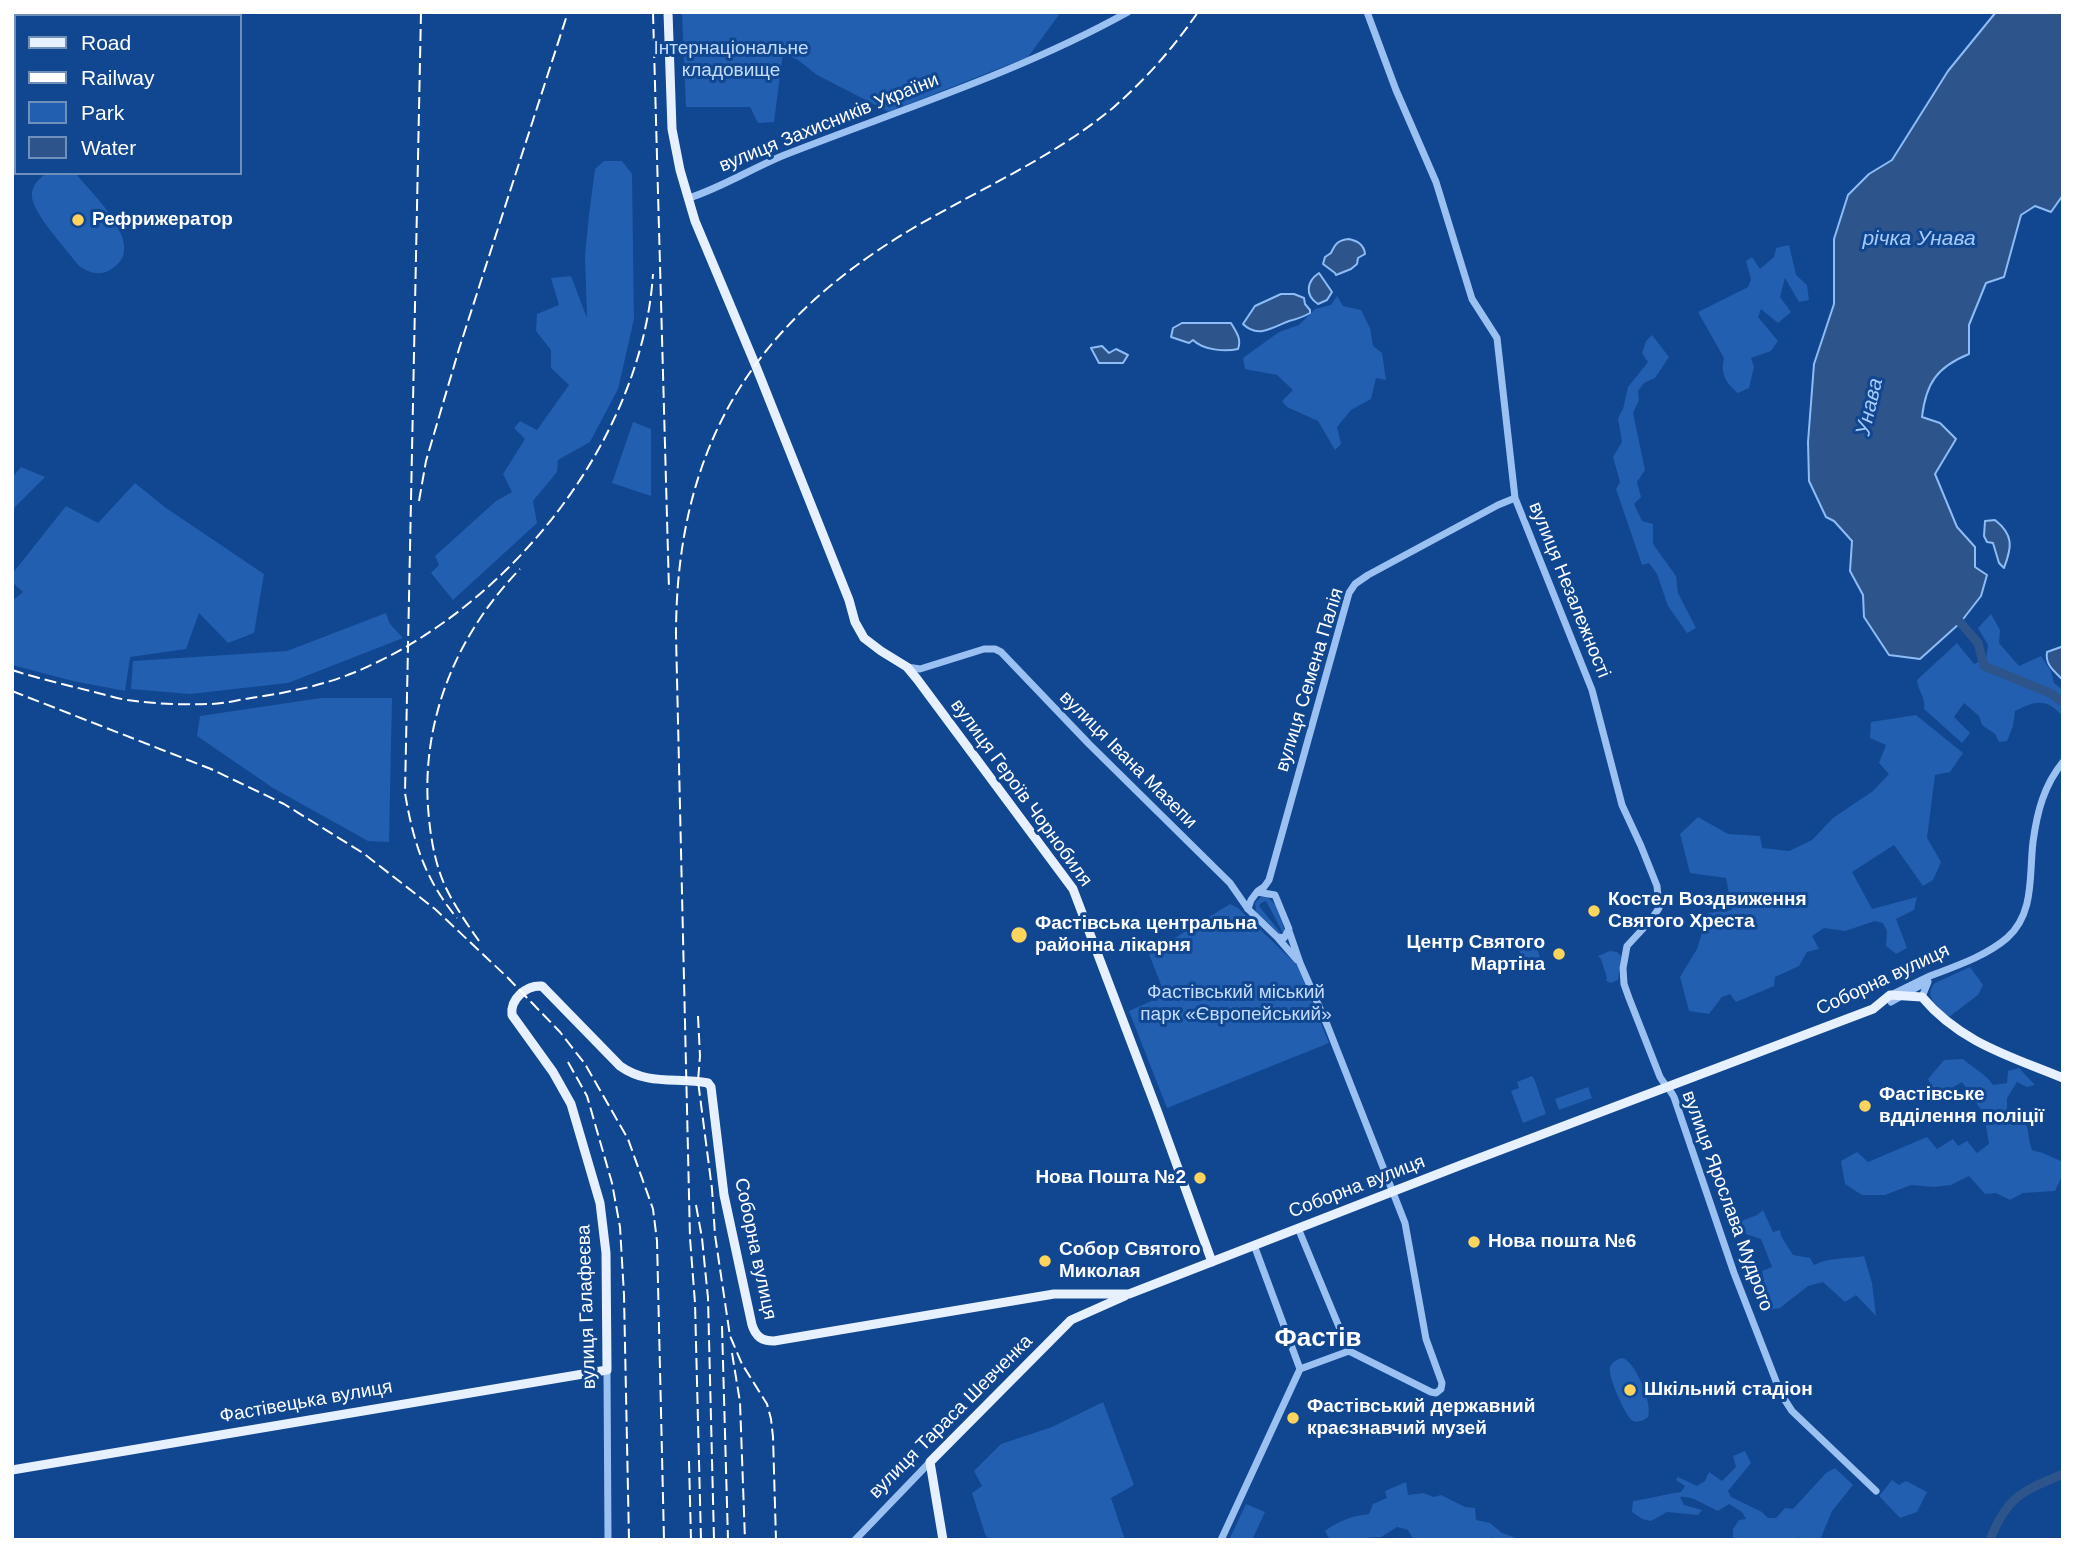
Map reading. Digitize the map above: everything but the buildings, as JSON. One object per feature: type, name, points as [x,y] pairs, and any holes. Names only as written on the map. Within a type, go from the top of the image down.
[{"type":"main road","points":[[668,12],[672,129],[689,198]]},
{"type":"main road","name":"вулиця Героїв Чорнобиля","points":[[689,198],[695,221],[788,446],[849,600],[855,622],[870,644],[906,667],[971,750],[1073,890],[1212,1262]]},
{"type":"main road","name":"вулиця Галафеєва","points":[[607,1370],[606,1253],[600,1203],[571,1104],[553,1072],[512,1015],[513,1003],[532,987],[542,986],[627,1071],[649,1080],[693,1080],[708,1083]]},
{"type":"main road","points":[[1891,999],[1904,997],[1925,1000],[1955,1030],[1971,1040],[2063,1078]]},
{"type":"main road","name":"Соборна вулиця","points":[[708,1083],[711,1087],[724,1195],[752,1325],[765,1341],[774,1341],[1054,1294],[1129,1294],[1392,1191],[1873,1009],[1891,999]]},
{"type":"main road","name":"вулиця Тараса Шевченка","points":[[930,1462],[1071,1320],[1129,1294]]},
{"type":"main road","name":"Фастівецька вулиця","points":[[12,1470],[607,1370]]},
{"type":"main road","points":[[930,1462],[943,1540]]},
{"type":"street","name":"вулиця Захисників України","points":[[689,198],[784,155],[1044,55],[1128,12]]},
{"type":"street","name":"вулиця Незалежності","points":[[1367,12],[1396,90],[1436,182],[1472,299],[1497,338],[1515,498],[1592,690],[1616,788],[1630,823]]},
{"type":"street","name":"вулиця Семена Палія","points":[[1256,894],[1269,880],[1322,683],[1351,588],[1368,575],[1515,498]]},
{"type":"street","name":"вулиця Івана Мазепи","points":[[906,667],[920,669],[984,649],[1001,652],[1089,744],[1230,883],[1248,909],[1277,937]]},
{"type":"street","name":"Соборна вулиця","points":[[1891,999],[1989,950],[2008,937],[2019,923],[2031,885],[2033,844],[2042,797],[2063,762]]},
{"type":"street","name":"вулиця Ярослава Мудрого","points":[[1630,823],[1653,876],[1659,902],[1656,914],[1627,946],[1623,968],[1624,984],[1660,1077],[1668,1086],[1684,1125],[1734,1273],[1782,1394],[1792,1411],[1876,1491]]},
{"type":"street","points":[[1269,880],[1405,1223],[1426,1339],[1442,1383],[1439,1392],[1431,1392],[1349,1351],[1298,1228]]},
{"type":"street","points":[[1237,894],[1275,895]]},
{"type":"street","points":[[1248,909],[1256,894]]},
{"type":"street","points":[[1277,937],[1284,937],[1289,931]]},
{"type":"street","points":[[1277,937],[1300,963]]},
{"type":"street","points":[[1904,997],[1940,973]]},
{"type":"street","points":[[1904,997],[1905,990],[1940,973]]},
{"type":"street","points":[[1925,1000],[1928,982]]},
{"type":"street","points":[[1254,1245],[1300,1369]]},
{"type":"street","points":[[1221,1540],[1300,1369],[1349,1351]]},
{"type":"street","name":"вулиця Галафеєва","points":[[607,1370],[608,1540]]},
{"type":"street","name":"вулиця Тараса Шевченка","points":[[855,1540],[930,1462]]},
{"type":"green space","name":"Інтернаціональне кладовище","points":[[682,12],[1061,12],[1028,57],[889,112],[817,75],[798,60],[783,53],[774,122],[758,123],[750,107],[686,107]]},
{"type":"green space","points":[[604,161],[622,161],[632,174],[634,319],[618,389],[590,442],[558,460],[557,472],[533,501],[537,523],[453,600],[431,573],[439,565],[435,556],[496,501],[512,492],[503,474],[525,439],[514,428],[520,421],[537,430],[569,385],[551,368],[551,350],[536,331],[537,314],[559,305],[551,278],[571,276],[587,318],[585,255],[589,215],[595,169]]},
{"type":"green space","name":"Рефрижератор","points":[[77,175],[105,208],[122,236],[124,249],[121,260],[110,270],[95,273],[79,266],[44,222],[32,196],[41,177]]},
{"type":"green space","points":[[1789,245],[1796,275],[1807,285],[1809,300],[1799,302],[1785,278],[1780,297],[1791,312],[1778,323],[1761,309],[1758,317],[1778,341],[1771,351],[1751,358],[1754,367],[1749,388],[1738,393],[1725,378],[1724,358],[1698,312],[1748,287],[1751,279],[1746,261],[1752,257],[1760,269],[1774,257],[1776,248]]},
{"type":"green space","points":[[1337,296],[1343,306],[1361,310],[1370,328],[1373,346],[1382,353],[1386,380],[1376,378],[1371,399],[1351,410],[1337,427],[1341,444],[1335,450],[1318,421],[1287,407],[1282,401],[1293,390],[1277,375],[1245,369],[1243,358],[1279,332],[1299,325],[1315,309],[1331,305]]},
{"type":"green space","points":[[1652,335],[1669,357],[1655,378],[1644,383],[1638,391],[1639,400],[1633,413],[1645,470],[1637,482],[1641,497],[1634,504],[1642,521],[1653,524],[1653,544],[1676,576],[1678,593],[1696,628],[1687,633],[1668,606],[1657,574],[1649,563],[1642,565],[1616,489],[1620,482],[1613,457],[1622,442],[1618,418],[1628,387],[1648,362],[1642,353],[1646,341]]},
{"type":"green space","points":[[633,422],[651,429],[651,496],[612,483]]},
{"type":"green space","points":[[21,467],[45,477],[12,510],[12,478]]},
{"type":"green space","points":[[135,483],[166,508],[264,574],[254,633],[228,643],[199,613],[186,649],[130,657],[125,691],[12,665],[12,601],[23,592],[12,582],[12,574],[66,506],[98,523]]},
{"type":"green space","points":[[386,613],[390,624],[403,638],[288,683],[190,694],[131,689],[133,661],[287,651]]},
{"type":"green space","points":[[1991,614],[2000,630],[1999,643],[2019,666],[2041,656],[2051,671],[2054,683],[2063,690],[2063,717],[2052,706],[2040,703],[2029,705],[2015,711],[2007,741],[1999,742],[1995,734],[1982,725],[1979,716],[1964,703],[1954,717],[1970,733],[1962,743],[1924,709],[1917,680],[1957,643],[1974,664],[1986,659],[1988,645],[1978,628]]},
{"type":"green space","points":[[321,698],[392,698],[389,842],[368,841],[273,788],[197,736],[200,716]]},
{"type":"green space","points":[[1916,715],[1963,753],[1950,772],[1935,775],[1927,838],[1941,862],[1933,880],[1923,886],[1894,845],[1852,872],[1872,909],[1917,897],[1914,910],[1896,919],[1907,948],[1896,954],[1886,946],[1887,931],[1883,923],[1875,921],[1845,931],[1824,928],[1812,936],[1819,949],[1807,952],[1799,966],[1775,977],[1774,986],[1736,1002],[1730,994],[1722,997],[1709,1014],[1689,1011],[1680,977],[1697,949],[1708,913],[1732,910],[1726,878],[1690,873],[1680,834],[1698,817],[1728,834],[1760,836],[1762,848],[1789,851],[1812,840],[1833,818],[1873,791],[1889,774],[1879,763],[1886,745],[1870,738],[1871,722]]},
{"type":"green space","points":[[1261,897],[1268,897],[1276,906],[1284,935],[1266,901],[1259,906],[1283,936],[1256,912],[1255,903]]},
{"type":"green space","name":"Фастівський міський парк «Європейський»","points":[[1230,904],[1238,908],[1297,965],[1329,1043],[1167,1108],[1129,1011],[1165,995],[1149,954]]},
{"type":"green space","points":[[1533,938],[1543,965],[1527,971],[1517,944]]},
{"type":"green space","points":[[1610,951],[1621,956],[1618,980],[1611,983],[1606,981],[1598,956]]},
{"type":"green space","points":[[1970,967],[1983,985],[1978,995],[1949,1017],[1933,1002],[1931,988],[1935,983]]},
{"type":"green space","points":[[1963,1059],[1993,1085],[2007,1083],[2008,1071],[2019,1068],[2035,1085],[2027,1087],[2017,1082],[2007,1098],[2007,1112],[2020,1112],[2023,1116],[2032,1150],[2063,1162],[2063,1174],[2055,1191],[2023,1193],[2010,1200],[1996,1193],[1985,1194],[1969,1176],[1951,1185],[1911,1185],[1885,1195],[1862,1195],[1845,1184],[1841,1161],[1857,1152],[1868,1162],[1927,1137],[1937,1149],[1953,1139],[1958,1146],[1967,1141],[1977,1153],[1989,1144],[1984,1114],[1962,1082],[1945,1092],[1934,1090],[1928,1079],[1944,1060]]},
{"type":"green space","points":[[1532,1076],[1546,1114],[1523,1123],[1511,1091],[1519,1088],[1517,1082]]},
{"type":"green space","points":[[1588,1087],[1592,1098],[1559,1110],[1555,1099]]},
{"type":"green space","points":[[1763,1210],[1773,1232],[1780,1230],[1793,1255],[1810,1258],[1814,1265],[1832,1259],[1864,1256],[1872,1283],[1876,1316],[1856,1295],[1845,1302],[1823,1282],[1808,1286],[1780,1308],[1768,1310],[1762,1271],[1772,1267],[1761,1239],[1746,1234],[1739,1222]]},
{"type":"green space","name":"Шкільний стадіон","points":[[1623,1358],[1633,1367],[1646,1394],[1649,1411],[1648,1417],[1643,1420],[1633,1421],[1630,1418],[1611,1378],[1611,1365]]},
{"type":"green space","points":[[1103,1402],[1134,1485],[1111,1498],[1125,1540],[989,1540],[972,1493],[982,1486],[974,1471],[1001,1444],[1052,1427]]},
{"type":"green space","points":[[1745,1451],[1751,1463],[1728,1491],[1731,1497],[1762,1512],[1768,1518],[1776,1518],[1785,1508],[1793,1509],[1826,1473],[1835,1468],[1853,1485],[1832,1511],[1820,1540],[1802,1540],[1798,1537],[1795,1540],[1733,1540],[1733,1529],[1739,1520],[1746,1519],[1742,1512],[1729,1504],[1718,1511],[1685,1497],[1680,1497],[1684,1505],[1702,1510],[1698,1515],[1667,1512],[1651,1521],[1632,1512],[1633,1501],[1681,1492],[1685,1486],[1676,1480],[1678,1477],[1697,1486],[1705,1481],[1709,1472],[1722,1481],[1736,1467],[1733,1456]]},
{"type":"green space","points":[[1892,1480],[1899,1485],[1906,1481],[1927,1492],[1917,1512],[1900,1518],[1879,1496]]},
{"type":"green space","points":[[1406,1482],[1408,1495],[1441,1495],[1465,1507],[1475,1508],[1476,1520],[1490,1523],[1502,1533],[1522,1540],[1497,1540],[1491,1537],[1490,1540],[1414,1540],[1408,1530],[1397,1527],[1381,1537],[1330,1540],[1325,1531],[1335,1524],[1369,1514],[1373,1504],[1387,1498],[1385,1491]]},
{"type":"green space","points":[[1246,1504],[1265,1512],[1252,1540],[1229,1540]]},
{"type":"water","name":"річка Унава","points":[[1996,12],[2063,12],[2063,195],[2051,212],[2035,206],[2021,215],[2004,277],[1986,283],[1969,325],[1969,354],[1941,371],[1930,386],[1924,405],[1922,417],[1940,423],[1956,439],[1935,474],[1957,527],[1975,547],[1975,567],[1987,575],[1981,596],[1960,623],[1920,659],[1889,655],[1864,617],[1863,595],[1850,571],[1852,541],[1834,521],[1826,517],[1809,481],[1808,442],[1814,364],[1834,304],[1834,239],[1848,195],[1869,174],[1892,160],[1948,71]]},
{"type":"water","points":[[1349,239],[1360,244],[1365,254],[1358,258],[1357,264],[1351,269],[1336,275],[1323,264],[1325,257],[1337,243]]},
{"type":"water","points":[[1319,273],[1332,292],[1327,300],[1318,304],[1311,296],[1309,288]]},
{"type":"water","points":[[1281,294],[1294,294],[1304,298],[1310,313],[1260,331],[1254,331],[1243,324],[1255,306]]},
{"type":"water","points":[[1182,323],[1231,323],[1239,339],[1238,349],[1214,349],[1193,340],[1189,343],[1171,337],[1173,328]]},
{"type":"water","points":[[1102,346],[1109,353],[1116,349],[1128,355],[1123,363],[1099,363],[1091,348]]},
{"type":"water","points":[[1995,520],[2006,531],[2010,542],[2004,568],[1999,563],[1993,543],[1987,542],[1984,536],[1985,521]]},
{"type":"water","points":[[2061,647],[2063,680],[2047,661],[2047,652]]},
{"type":"waterway","name":"Унава","points":[[1953,614],[1978,643],[1984,666],[2050,693],[2063,702]]},
{"type":"waterway","name":"Унава","points":[[1990,1540],[2010,1504],[2037,1485],[2063,1474]]},
{"type":"railway","points":[[146,14],[149,12]]},
{"type":"railway","points":[[421,12],[405,793],[422,859],[436,889],[457,918]]},
{"type":"railway","points":[[419,501],[426,461],[459,349],[568,12]]},
{"type":"railway","points":[[653,12],[669,590]]},
{"type":"railway","points":[[701,1540],[695,1303],[690,1238],[676,635],[680,568],[690,507],[708,450],[733,398],[766,351],[806,307],[854,267],[910,230],[1040,158],[1114,107],[1148,74],[1198,12]]},
{"type":"railway","points":[[12,670],[125,700],[214,704],[328,682],[410,645],[463,608],[513,563],[557,513],[594,457],[623,398],[643,337],[653,274]]},
{"type":"railway","points":[[479,941],[449,893],[435,857],[428,807],[431,741],[448,678],[462,649],[498,594],[520,569]]},
{"type":"railway","points":[[12,691],[211,769],[284,804],[363,853],[435,909],[507,977],[560,1032],[585,1064],[628,1139],[653,1209],[657,1241],[664,1540]]},
{"type":"railway","points":[[698,1016],[698,1081],[715,1235],[730,1336],[742,1364],[767,1404],[771,1419],[776,1540]]},
{"type":"railway","points":[[568,1062],[587,1096],[612,1183],[620,1227],[629,1540]]},
{"type":"railway","points":[[696,1205],[708,1298],[714,1540]]},
{"type":"railway","points":[[722,1326],[728,1540]]},
{"type":"railway","points":[[732,1353],[740,1402],[745,1540]]},
{"type":"railway","points":[[689,1461],[691,1540]]},
{"type":"place","name":"Рефрижератор","points":[[78,220]]},
{"type":"place","name":"Костел Воздвиження Святого Хреста","points":[[1594,911]]},
{"type":"place","name":"Фастівська центральна районна лікарня","points":[[1019,935]]},
{"type":"place","name":"Центр Святого Мартіна","points":[[1559,954]]},
{"type":"place","name":"Фастівське вдділення поліції","points":[[1865,1106]]},
{"type":"place","name":"Нова Пошта №2","points":[[1200,1178]]},
{"type":"place","name":"Нова пошта №6","points":[[1474,1242]]},
{"type":"place","name":"Собор Святого Миколая","points":[[1045,1261]]},
{"type":"place","name":"Шкільний стадіон","points":[[1630,1390]]},
{"type":"place","name":"Фастівський державний краєзнавчий музей","points":[[1293,1418]]},
{"type":"district","name":"Фастів","points":[[1318,1339]]}]
